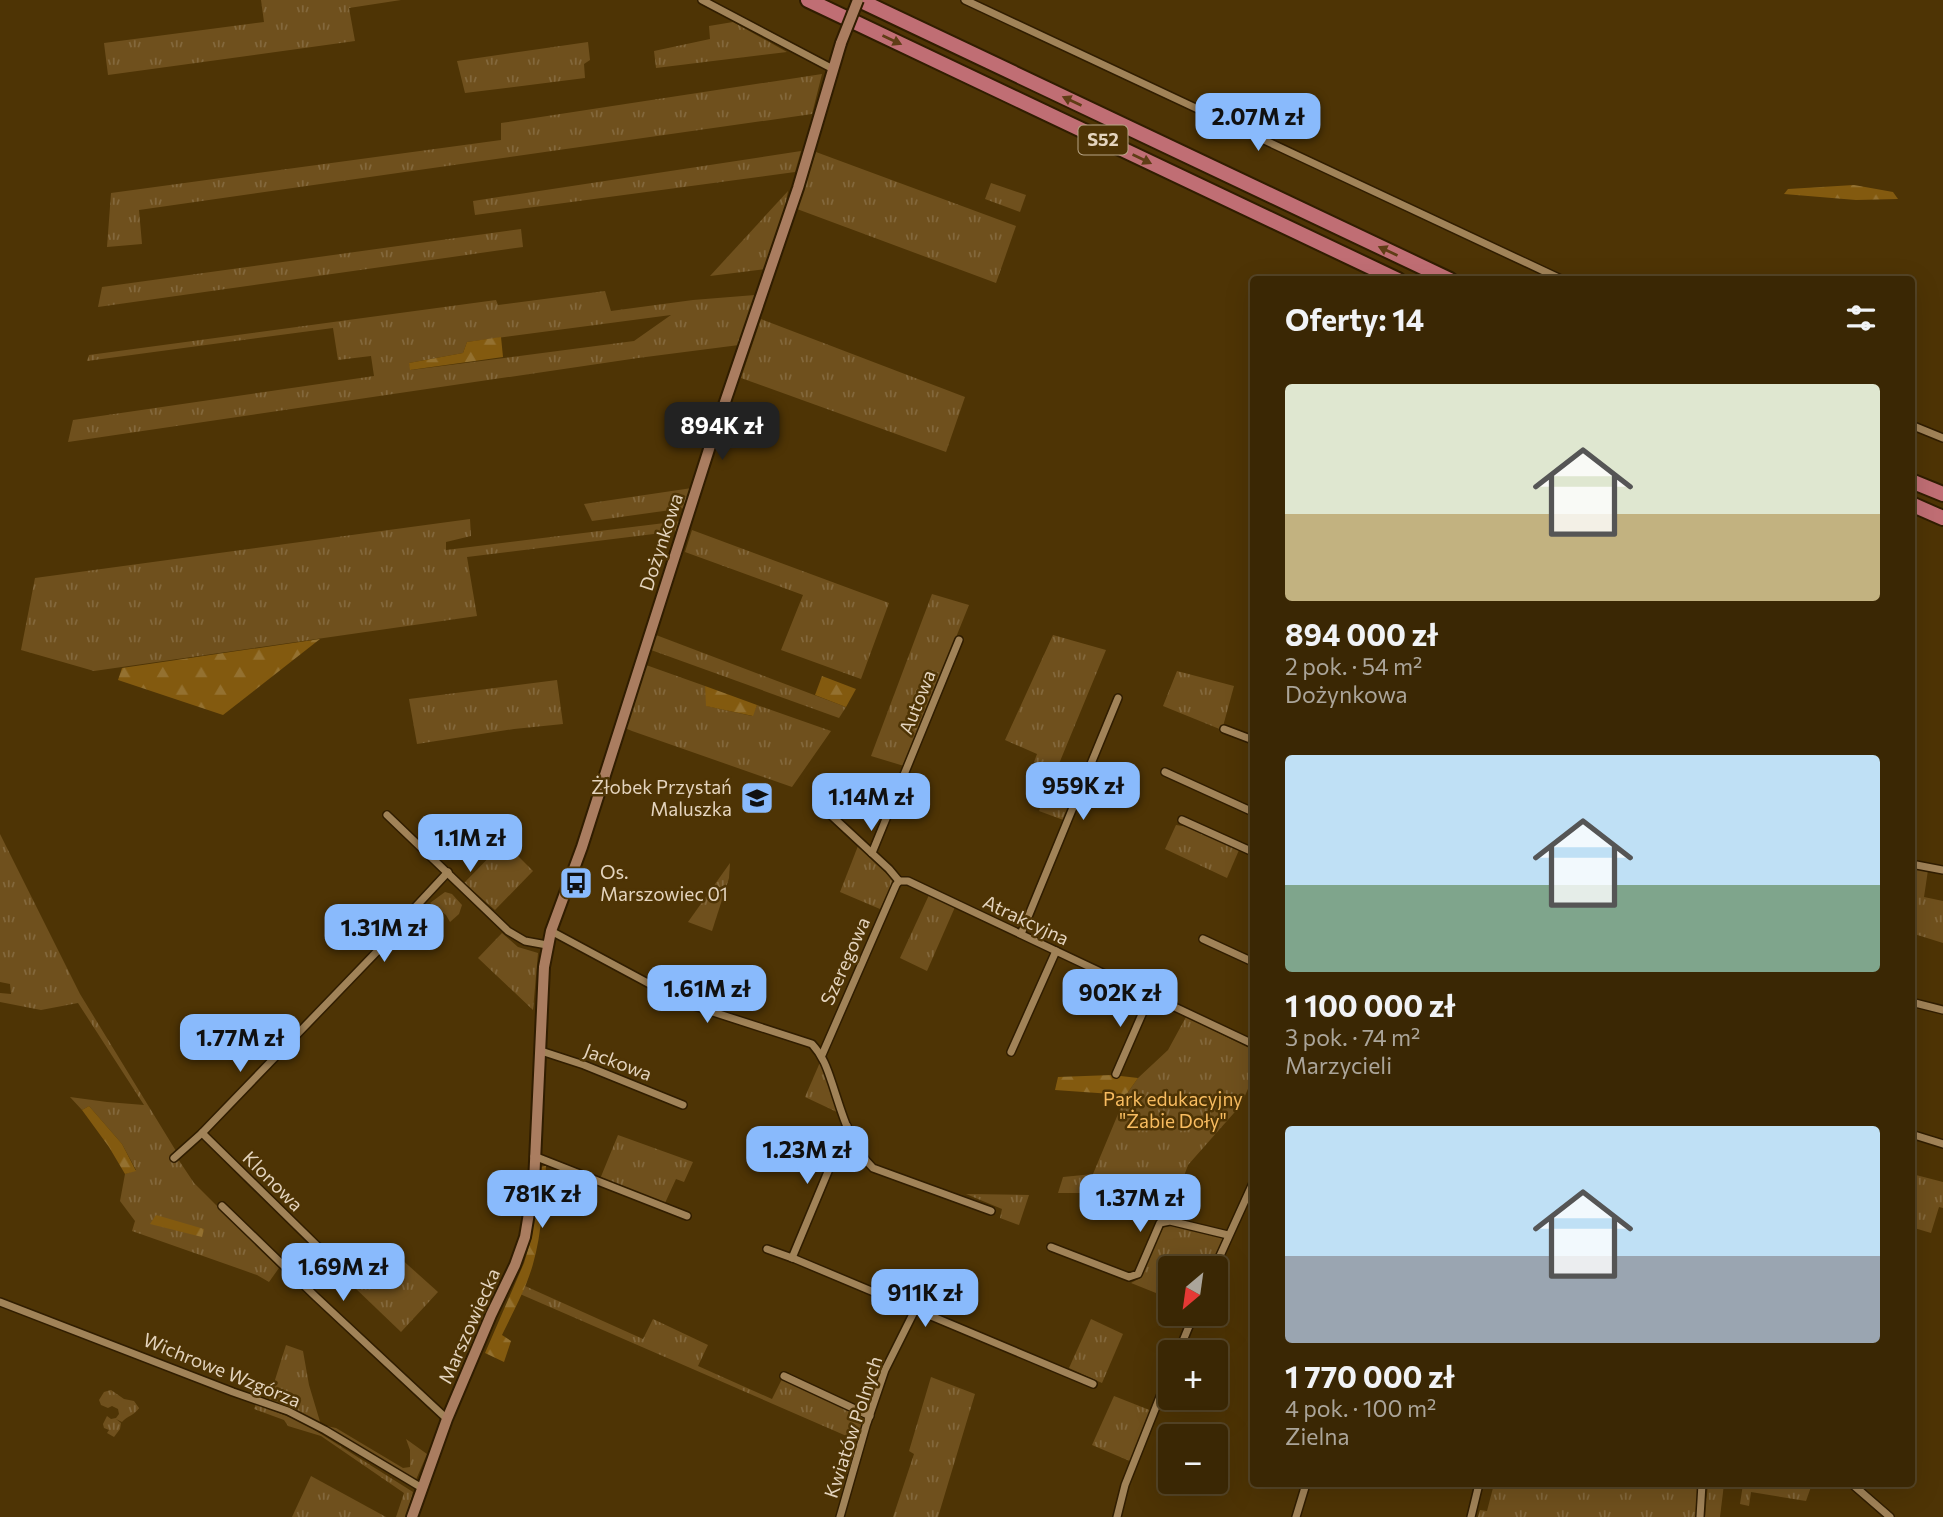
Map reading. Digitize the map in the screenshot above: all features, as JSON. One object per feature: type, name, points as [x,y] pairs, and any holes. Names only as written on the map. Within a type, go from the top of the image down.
[{"type":"highway","name":"S52","points":[[808,0],[1390,276]]},
{"type":"highway","name":"S52","points":[[858,0],[1442,276]]},
{"type":"highway","points":[[1915,483],[1943,494]]},
{"type":"highway","points":[[1915,506],[1943,518]]},
{"type":"street","points":[[702,0],[833,69]]},
{"type":"street","name":"Dożynkowa","points":[[563,896],[710,446],[798,188],[841,43],[858,0]]},
{"type":"street","points":[[965,0],[1554,276]]},
{"type":"street","points":[[1915,427],[1943,438]]},
{"type":"street","name":"Autowa","points":[[872,853],[959,640]]},
{"type":"street","points":[[1021,934],[1118,698]]},
{"type":"street","points":[[1224,729],[1250,739]]},
{"type":"street","points":[[1165,772],[1250,811]]},
{"type":"street","points":[[821,806],[899,881]]},
{"type":"street","points":[[387,815],[508,931],[525,941],[547,945]]},
{"type":"street","points":[[1182,820],[1250,851]]},
{"type":"street","points":[[1915,865],[1943,870]]},
{"type":"street","points":[[174,1158],[202,1133],[390,938],[448,872]]},
{"type":"street","name":"Atrakcyjna","points":[[899,881],[908,881],[1250,1043]]},
{"type":"street","name":"Szeregowa","points":[[822,1055],[899,881]]},
{"type":"street","name":"Marszowiecka","points":[[412,1517],[447,1419],[487,1323],[515,1265],[524,1237],[534,1183],[541,1015],[547,945],[563,896]]},
{"type":"street","points":[[551,931],[685,1003],[812,1044],[822,1055],[847,1126],[860,1153],[873,1168],[990,1211]]},
{"type":"street","points":[[1203,939],[1250,961]]},
{"type":"street","points":[[1011,1052],[1056,951]]},
{"type":"street","points":[[1116,1073],[1150,996]]},
{"type":"street","points":[[1915,1003],[1943,1010]]},
{"type":"street","name":"Jackowa","points":[[541,1051],[584,1065],[682,1105]]},
{"type":"street","points":[[792,1258],[847,1126]]},
{"type":"street","name":"Klonowa","points":[[202,1133],[352,1280]]},
{"type":"street","points":[[1915,1135],[1943,1144]]},
{"type":"street","points":[[534,1156],[687,1216]]},
{"type":"street","points":[[1219,1256],[1250,1188]]},
{"type":"street","points":[[222,1206],[447,1419]]},
{"type":"street","points":[[1051,1247],[1129,1277],[1138,1274],[1160,1223],[1170,1220],[1228,1235]]},
{"type":"street","points":[[767,1249],[1093,1384]]},
{"type":"street","name":"Wichrowe Wzgórza","points":[[0,1301],[288,1411],[326,1430],[422,1489]]},
{"type":"street","name":"Kwiatów Polnych","points":[[840,1517],[885,1370],[915,1310]]},
{"type":"street","points":[[784,1376],[870,1416]]},
{"type":"street","points":[[1117,1517],[1125,1485],[1158,1402]]},
{"type":"street","points":[[1296,1517],[1305,1487]]},
{"type":"street","points":[[1471,1517],[1478,1487]]},
{"type":"street","points":[[1700,1517],[1702,1487]]},
{"type":"street","points":[[1855,1487],[1890,1517]]},
{"type":"green space","points":[[261,0],[401,0],[349,8],[355,41],[108,75],[104,43],[264,22]]},
{"type":"green space","points":[[733,22],[787,52],[656,68],[654,51],[710,39],[709,26]]},
{"type":"green space","points":[[588,42],[590,60],[584,64],[585,78],[465,93],[457,61]]},
{"type":"green space","points":[[822,74],[812,114],[139,210],[142,244],[107,247],[111,193],[501,140],[501,123]]},
{"type":"green space","points":[[801,151],[795,172],[475,215],[473,201]]},
{"type":"green space","points":[[816,152],[1016,226],[996,283],[797,209]]},
{"type":"green space","points":[[991,183],[1026,195],[1020,212],[985,199]]},
{"type":"green space","points":[[1854,185],[1893,192],[1898,199],[1856,200],[1784,194],[1788,189]]},
{"type":"green space","points":[[788,191],[765,269],[710,276]]},
{"type":"green space","points":[[521,229],[523,247],[98,307],[102,287]]},
{"type":"green space","points":[[605,291],[611,311],[755,295],[739,345],[68,442],[73,420],[374,376],[371,356],[338,360],[333,328],[87,361],[89,355],[496,300],[498,305]],"holes":[[[671,315],[634,341],[411,370],[409,363],[463,353],[467,342]]]},
{"type":"green space","points":[[761,319],[965,397],[946,452],[741,378]]},
{"type":"green space","points":[[501,337],[503,357],[410,370],[409,363],[463,353],[467,342]]},
{"type":"green space","points":[[692,488],[685,508],[592,521],[584,504]]},
{"type":"green space","points":[[470,519],[471,536],[446,542],[446,550],[681,521],[678,531],[467,557],[477,616],[94,671],[21,650],[35,578]]},
{"type":"green space","points":[[692,530],[889,603],[861,679],[781,650],[803,595],[685,552]]},
{"type":"green space","points":[[932,594],[969,605],[904,766],[871,756]]},
{"type":"green space","points":[[656,635],[846,707],[839,718],[651,650]]},
{"type":"green space","points":[[1053,635],[1106,650],[1056,771],[1081,783],[1066,821],[1039,811],[1055,771],[1034,762],[1037,754],[1005,740]]},
{"type":"green space","points":[[320,639],[223,715],[118,680],[122,668]]},
{"type":"green space","points":[[646,665],[705,686],[707,706],[752,716],[757,705],[831,731],[792,787],[632,731],[625,728]]},
{"type":"green space","points":[[1177,671],[1234,686],[1222,730],[1163,706]]},
{"type":"green space","points":[[822,676],[856,689],[846,707],[815,695]]},
{"type":"green space","points":[[557,680],[563,724],[417,744],[409,699]]},
{"type":"green space","points":[[705,686],[757,705],[753,716],[706,706]]},
{"type":"green space","points":[[1176,825],[1189,827],[1239,850],[1227,878],[1165,849]]},
{"type":"green space","points":[[0,834],[80,994],[176,1151],[174,1153],[194,1183],[279,1268],[269,1282],[257,1275],[132,1231],[135,1221],[120,1201],[125,1174],[136,1170],[122,1144],[89,1106],[82,1110],[70,1097],[144,1105],[78,1003],[41,1010],[0,1002],[0,993],[11,994],[10,984],[0,982]]},
{"type":"green space","points":[[504,842],[533,871],[495,910],[464,883]]},
{"type":"green space","points":[[858,846],[894,881],[880,909],[840,892]]},
{"type":"green space","points":[[730,863],[729,878],[712,931],[688,922]]},
{"type":"green space","points":[[1915,867],[1928,870],[1924,897],[1943,901],[1943,943],[1915,934]]},
{"type":"green space","points":[[445,892],[452,894],[462,905],[459,914],[450,922],[446,915],[430,903]]},
{"type":"green space","points":[[929,895],[955,907],[927,971],[900,958]]},
{"type":"green space","points":[[502,933],[518,947],[538,953],[533,1010],[478,958]]},
{"type":"green space","name":"Park edukacyjny \"Żabie Doły\"","points":[[1186,1017],[1250,1049],[1250,1084],[1241,1105],[1188,1165],[1169,1218],[1088,1193],[1058,1193],[1063,1177],[1093,1174],[1126,1095],[1138,1078],[1168,1050]]},
{"type":"green space","points":[[821,1060],[839,1113],[805,1097]]},
{"type":"green space","points":[[1112,1075],[1138,1078],[1126,1095],[1055,1090],[1058,1077]]},
{"type":"green space","points":[[89,1106],[122,1144],[136,1171],[125,1174],[82,1110]]},
{"type":"green space","points":[[618,1135],[693,1162],[684,1182],[676,1179],[665,1203],[600,1179]]},
{"type":"green space","points":[[546,1166],[536,1252],[527,1282],[502,1335],[511,1341],[504,1362],[485,1353],[524,1263],[532,1236],[540,1167]]},
{"type":"green space","points":[[1916,1175],[1943,1182],[1943,1208],[1939,1207],[1931,1233],[1915,1228]]},
{"type":"green space","points":[[966,1194],[1029,1195],[1019,1225],[1000,1218],[1002,1209]]},
{"type":"green space","points":[[156,1215],[204,1229],[202,1237],[150,1224]]},
{"type":"green space","points":[[1171,1223],[1222,1238],[1223,1242],[1217,1256],[1158,1256],[1158,1294],[1131,1283],[1140,1278],[1163,1228]]},
{"type":"green space","points":[[389,1248],[438,1292],[401,1332],[353,1286]]},
{"type":"green space","points":[[525,1286],[643,1339],[653,1319],[708,1345],[698,1366],[772,1399],[782,1379],[866,1418],[858,1441],[520,1294]]},
{"type":"green space","points":[[1091,1319],[1123,1334],[1102,1383],[1069,1368]]},
{"type":"green space","points":[[286,1345],[303,1351],[309,1385],[321,1425],[336,1428],[403,1468],[410,1467],[410,1450],[406,1439],[427,1454],[415,1482],[268,1402]]},
{"type":"green space","points":[[931,1377],[975,1394],[938,1517],[893,1517],[914,1454],[909,1451]]},
{"type":"green space","points":[[111,1390],[124,1399],[134,1401],[139,1408],[122,1422],[116,1419],[121,1423],[114,1437],[107,1433],[109,1430],[104,1428],[103,1424],[107,1416],[116,1418],[118,1409],[101,1405],[99,1400],[104,1392]]},
{"type":"green space","points":[[1114,1396],[1152,1411],[1132,1462],[1092,1445]]},
{"type":"green space","points":[[256,1404],[302,1422],[413,1492],[406,1517],[396,1517],[404,1493],[321,1436],[288,1426],[284,1420],[254,1409]]},
{"type":"green space","points":[[311,1476],[386,1517],[292,1517]]},
{"type":"green space","points":[[1493,1487],[1698,1487],[1696,1517],[1478,1517],[1480,1510],[1487,1511]]},
{"type":"green space","points":[[1708,1487],[1724,1487],[1720,1517],[1705,1517]]},
{"type":"green space","points":[[1743,1487],[1811,1487],[1806,1501],[1751,1492],[1749,1506],[1740,1504]]},
{"type":"place","name":"Żłobek Przystań Maluszka","points":[[757,798]]},
{"type":"place","name":"Os. Marszowiec 01","points":[[576,883]]}]
